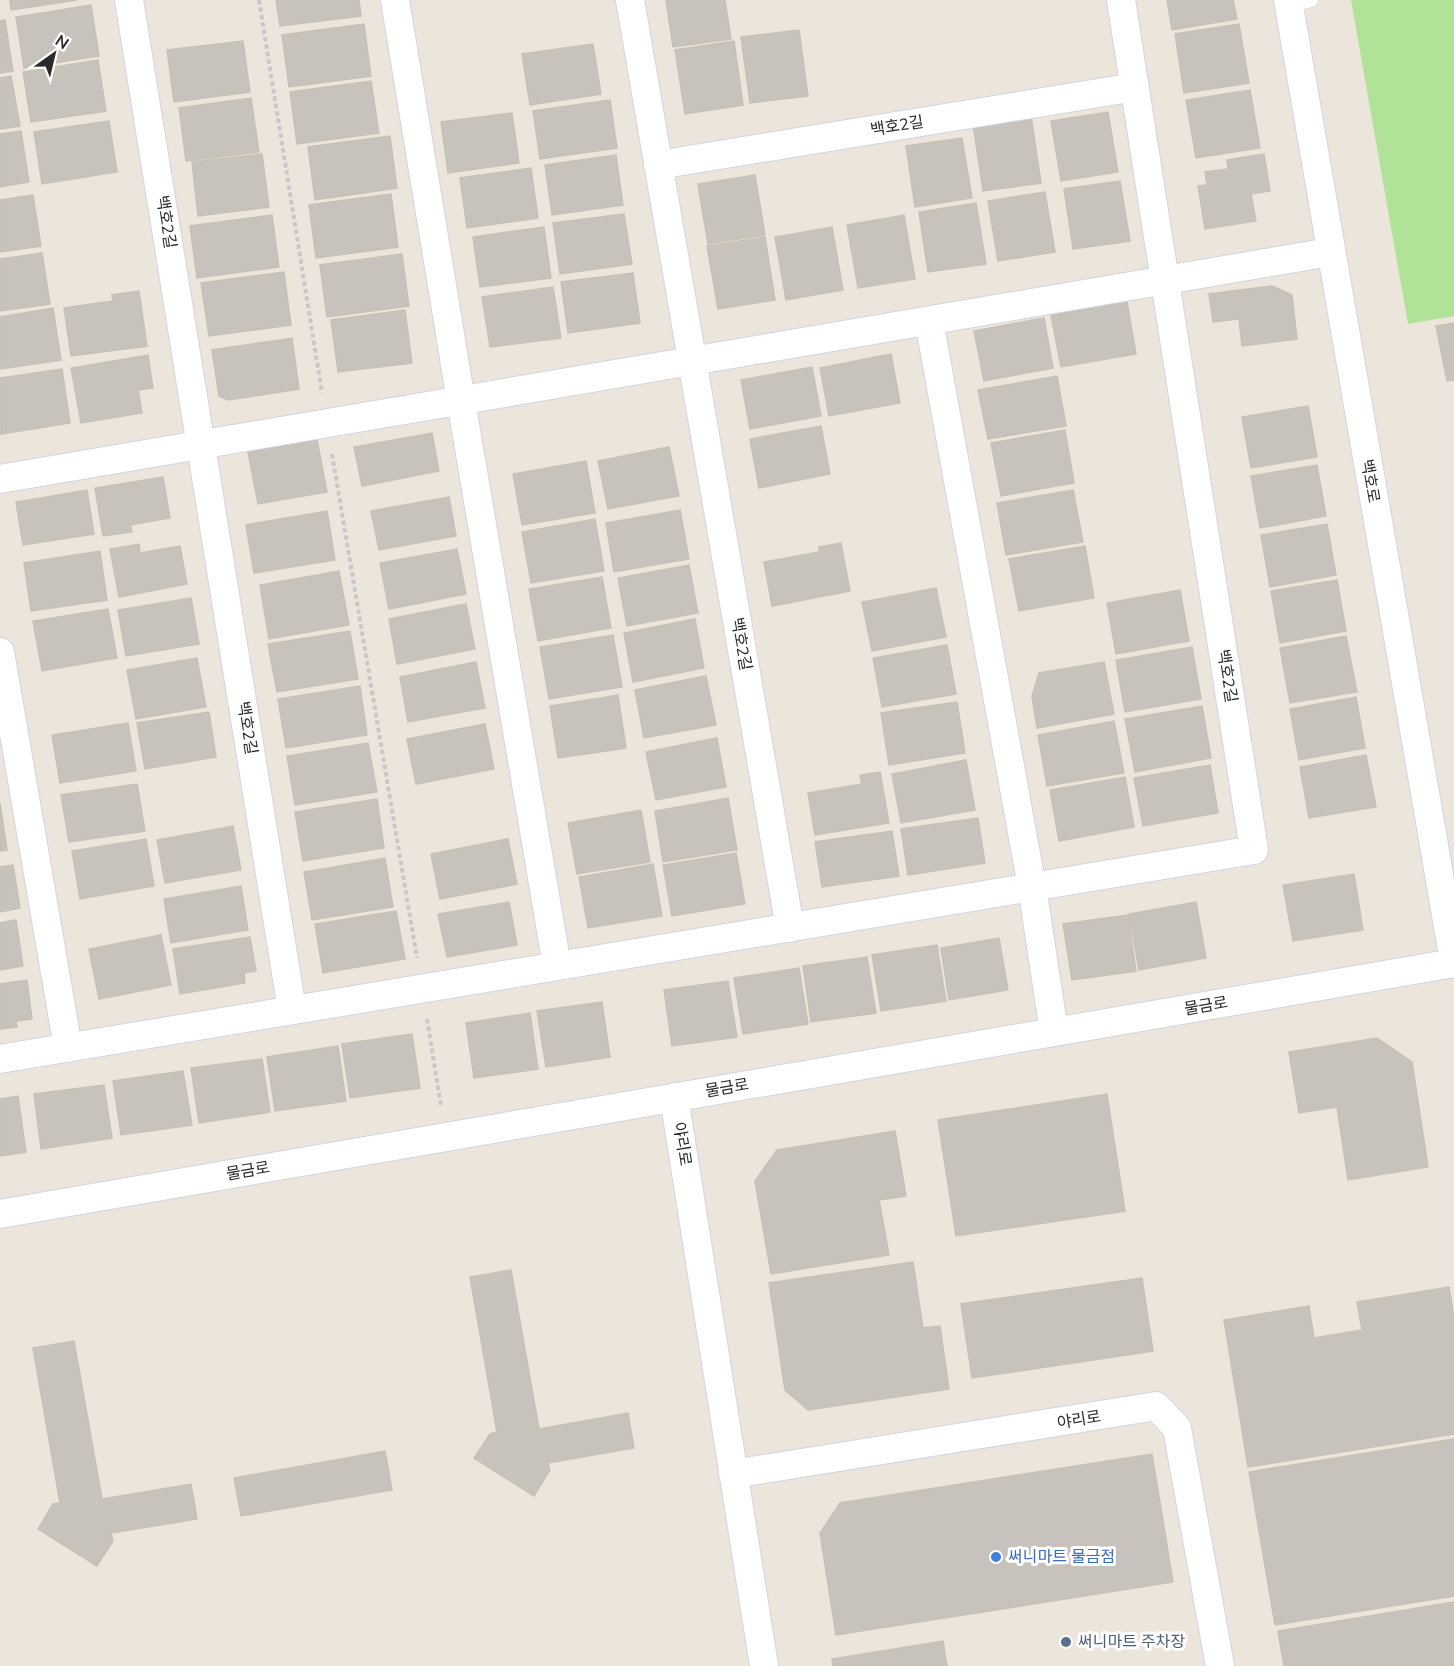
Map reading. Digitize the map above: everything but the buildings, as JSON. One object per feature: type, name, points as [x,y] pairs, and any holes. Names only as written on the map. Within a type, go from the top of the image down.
[{"type":"street","name":"백호2길","points":[[129,0],[292,1010]]},
{"type":"street","points":[[395,0],[557,966]]},
{"type":"street","name":"백호2길","points":[[630,0],[790,928]]},
{"type":"street","name":"백호2길","points":[[0,1059],[1254,850],[1121,0]]},
{"type":"street","name":"백호로","points":[[1296,2],[1330,252],[1454,962]]},
{"type":"street","name":"백호2길","points":[[658,165],[1135,87]]},
{"type":"street","points":[[0,479],[1330,252]]},
{"type":"street","points":[[929,321],[1032,887],[1054,1032]]},
{"type":"street","points":[[0,652],[68,1048]]},
{"type":"street","name":"물금로","points":[[0,1214],[1454,962]]},
{"type":"street","name":"야리로","points":[[674,1097],[764,1666]]},
{"type":"street","name":"야리로","points":[[733,1474],[1156,1406],[1177,1428],[1220,1666]]},
{"type":"path","points":[[259,0],[446,1137]]},
{"type":"green space","points":[[1351,0],[1454,0],[1454,316],[1408,324]]},
{"type":"place","name":"써니마트 물금점","points":[[996,1557]]},
{"type":"place","name":"써니마트 주차장","points":[[1066,1642]]}]
